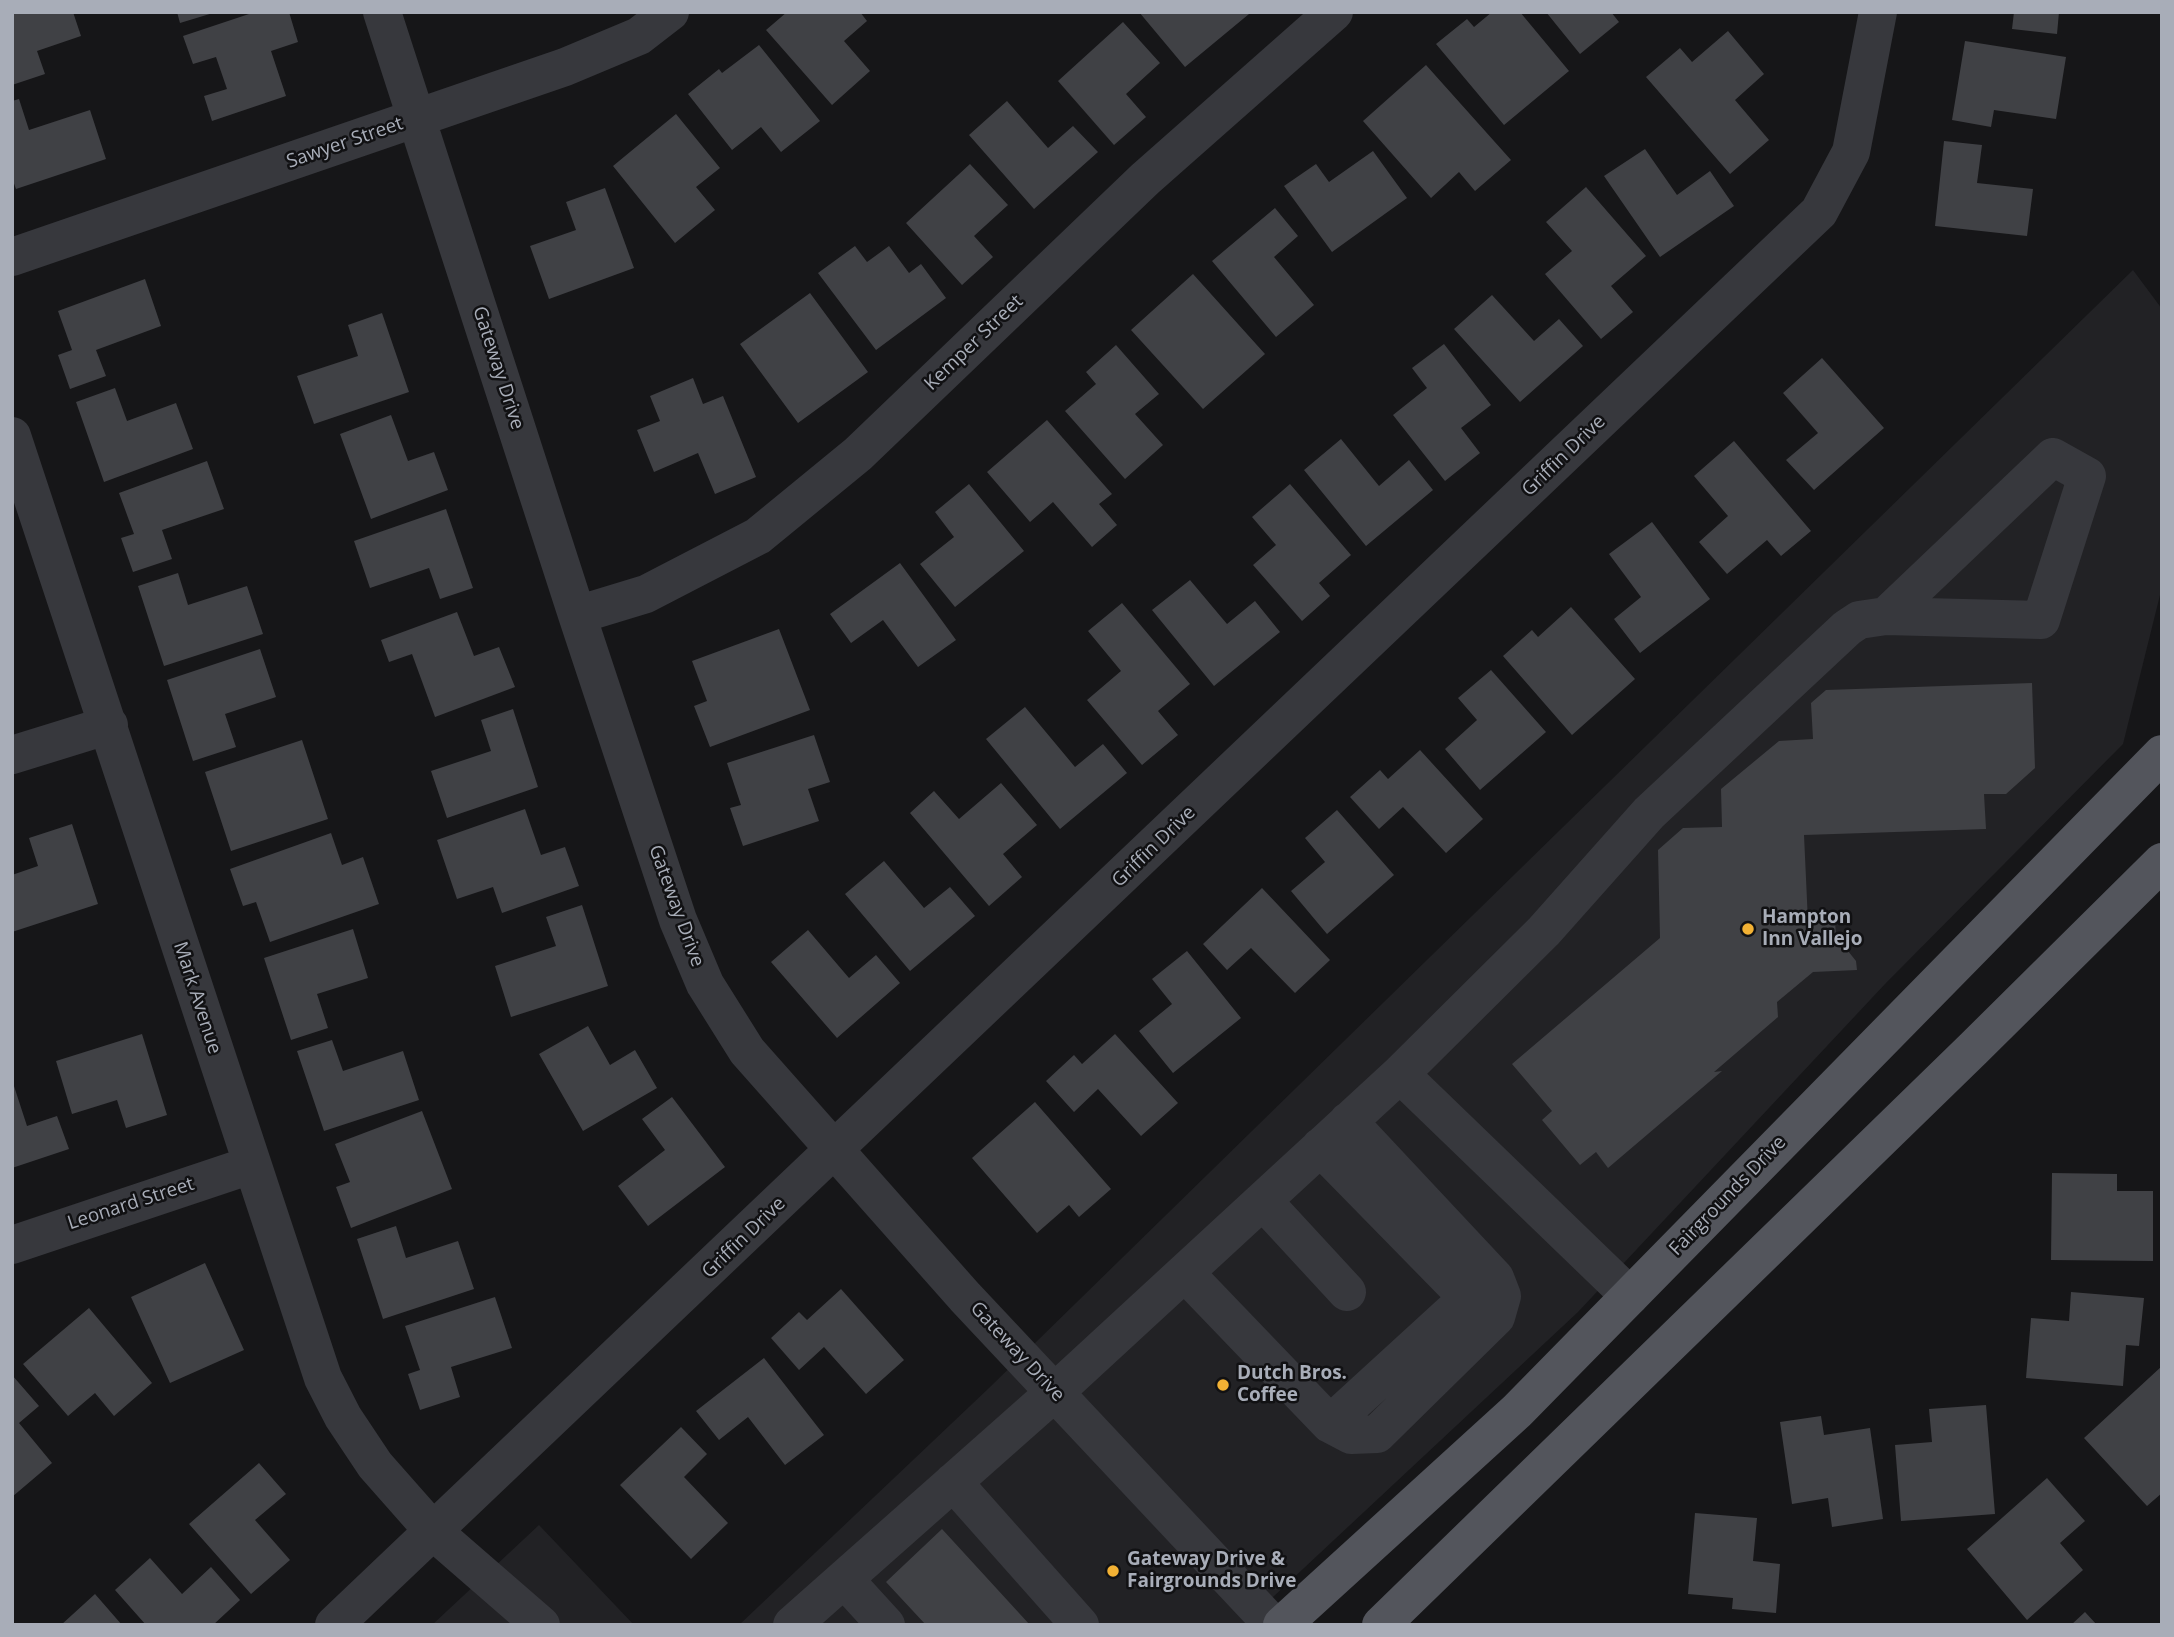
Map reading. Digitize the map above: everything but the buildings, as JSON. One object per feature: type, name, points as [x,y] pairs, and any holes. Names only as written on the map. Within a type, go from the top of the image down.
[{"type":"main road","name":"Fairgrounds Drive","points":[[1282,1625],[1517,1411],[2162,754]]},
{"type":"main road","points":[[1381,1625],[2162,862]]},
{"type":"street","name":"Gateway Drive","points":[[382,12],[678,920],[705,984],[747,1051],[965,1297],[1273,1625]]},
{"type":"street","name":"Sawyer Street","points":[[12,257],[565,67],[639,36],[670,12]]},
{"type":"street","name":"Kemper Street","points":[[577,615],[646,594],[758,536],[858,454],[1145,179],[1334,12]]},
{"type":"street","name":"Griffin Drive","points":[[334,1625],[435,1532],[1819,212],[1851,152],[1878,12]]},
{"type":"street","name":"Mark Avenue","points":[[12,436],[323,1378],[342,1417],[375,1465],[435,1532],[541,1625]]},
{"type":"street","points":[[792,1625],[1055,1392],[1400,1073],[1544,931],[1659,804],[1847,628],[1859,620],[1886,616],[2041,620],[2087,476],[2053,457],[1886,616]]},
{"type":"street","points":[[12,755],[109,724]]},
{"type":"street","points":[[1400,1073],[1630,1296]]},
{"type":"street","points":[[1185,1273],[1330,1424],[1351,1435],[1377,1434],[1496,1317],[1502,1296],[1495,1278],[1348,1121]]},
{"type":"street","points":[[1320,1147],[1460,1290],[1463,1298],[1459,1306],[1330,1424]]},
{"type":"street","name":"Leonard Street","points":[[12,1245],[251,1165]]},
{"type":"street","points":[[1263,1201],[1347,1292]]},
{"type":"street","points":[[953,1482],[1080,1625]]},
{"type":"street","points":[[844,1579],[874,1621]]},
{"type":"shaded area","points":[[2133,270],[2162,309],[2162,587],[2123,744],[1885,984],[1578,1312],[1243,1625],[739,1625],[989,1388]]},
{"type":"shaded area","points":[[539,1525],[634,1625],[432,1625]]},
{"type":"place","name":"Hampton Inn Vallejo","points":[[1748,929]]},
{"type":"place","name":"Dutch Bros. Coffee","points":[[1223,1385]]},
{"type":"place","name":"Gateway Drive & Fairgrounds Drive","points":[[1113,1571]]}]
